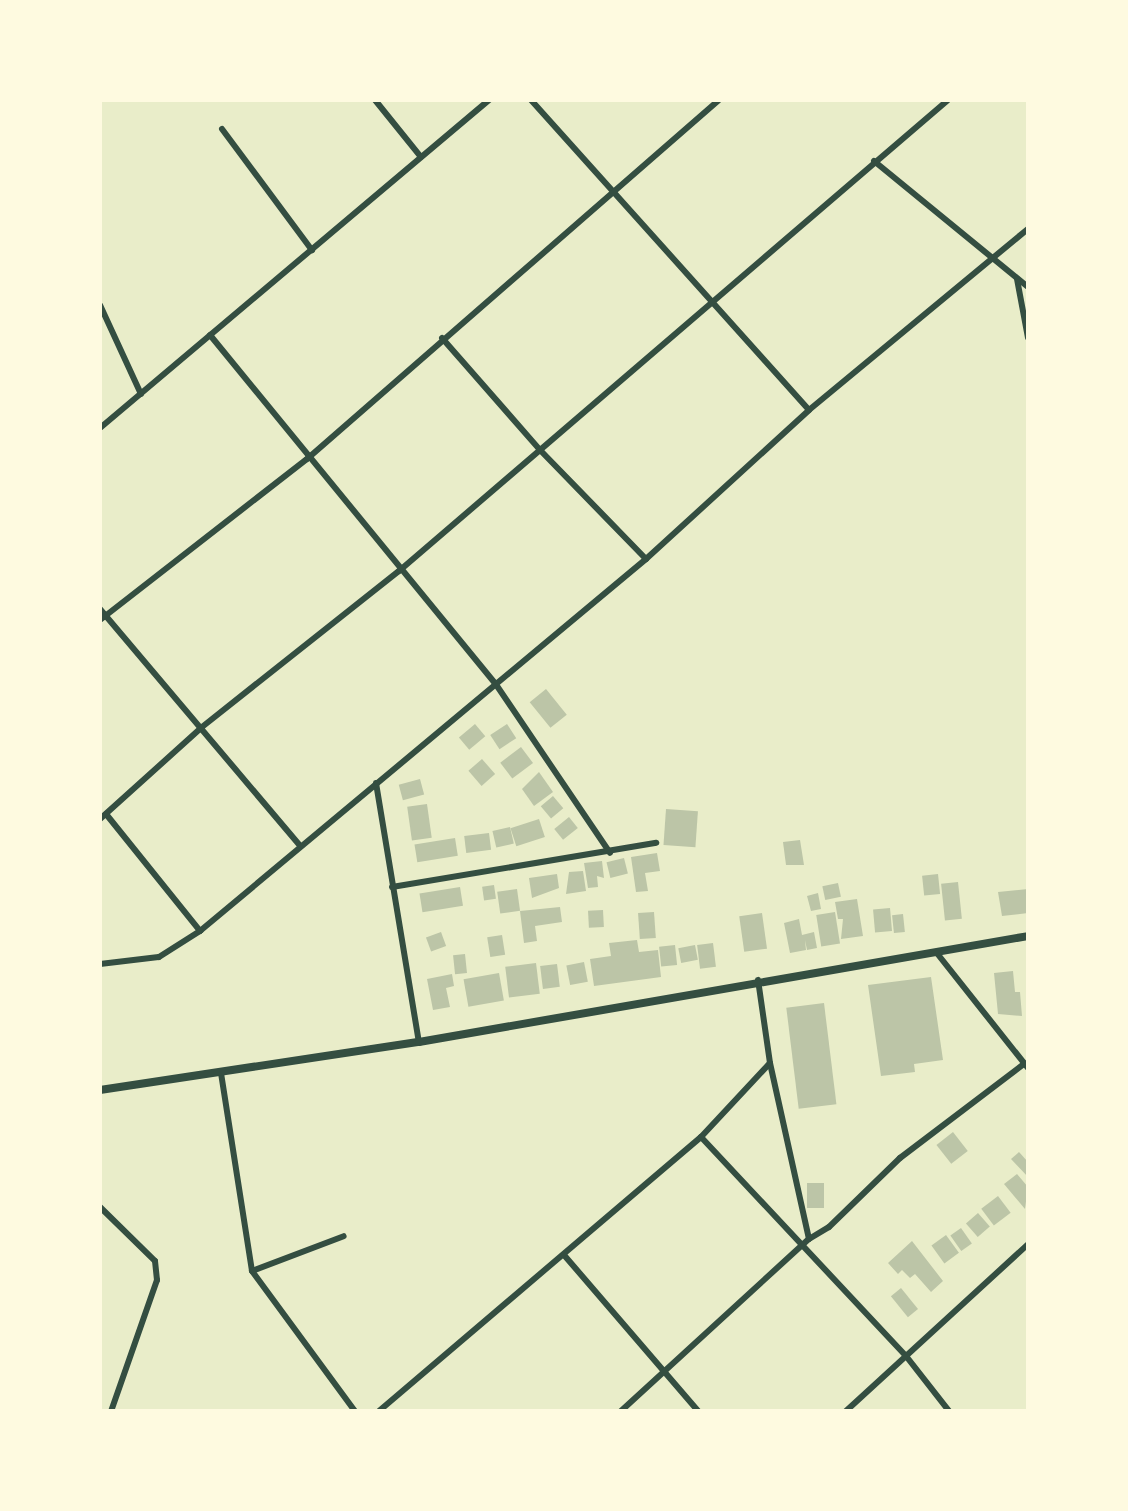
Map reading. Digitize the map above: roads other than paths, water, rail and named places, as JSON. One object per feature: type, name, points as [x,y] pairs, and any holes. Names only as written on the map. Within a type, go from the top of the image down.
[{"type":"main road","points":[[100,1090],[419,1042],[758,980],[1028,936]]},
{"type":"street","points":[[375,100],[421,157]]},
{"type":"street","points":[[100,428],[489,100]]},
{"type":"street","points":[[531,100],[809,410]]},
{"type":"street","points":[[300,846],[202,727],[102,615],[307,459],[442,338],[719,100]]},
{"type":"street","points":[[200,931],[103,816],[202,727],[399,571],[948,100]]},
{"type":"street","points":[[222,129],[312,250]]},
{"type":"street","points":[[874,161],[1028,287]]},
{"type":"street","points":[[100,964],[159,957],[200,931],[646,559],[809,410],[1028,229]]},
{"type":"street","points":[[1017,278],[1028,338]]},
{"type":"street","points":[[100,305],[141,394]]},
{"type":"street","points":[[210,335],[307,459],[495,683],[610,853]]},
{"type":"street","points":[[442,338],[540,450],[646,559]]},
{"type":"street","points":[[376,783],[419,1042]]},
{"type":"street","points":[[392,887],[656,843]]},
{"type":"street","points":[[621,1411],[806,1242],[829,1227],[900,1158],[1026,1066],[936,952]]},
{"type":"street","points":[[758,980],[770,1063],[806,1242]]},
{"type":"street","points":[[379,1411],[701,1137],[770,1063]]},
{"type":"street","points":[[221,1073],[252,1271],[355,1411]]},
{"type":"street","points":[[701,1137],[806,1242],[906,1356],[949,1411]]},
{"type":"street","points":[[100,1207],[155,1261],[157,1280],[111,1411]]},
{"type":"street","points":[[252,1271],[344,1236]]},
{"type":"street","points":[[846,1411],[1028,1244]]},
{"type":"street","points":[[564,1255],[698,1411]]}]
